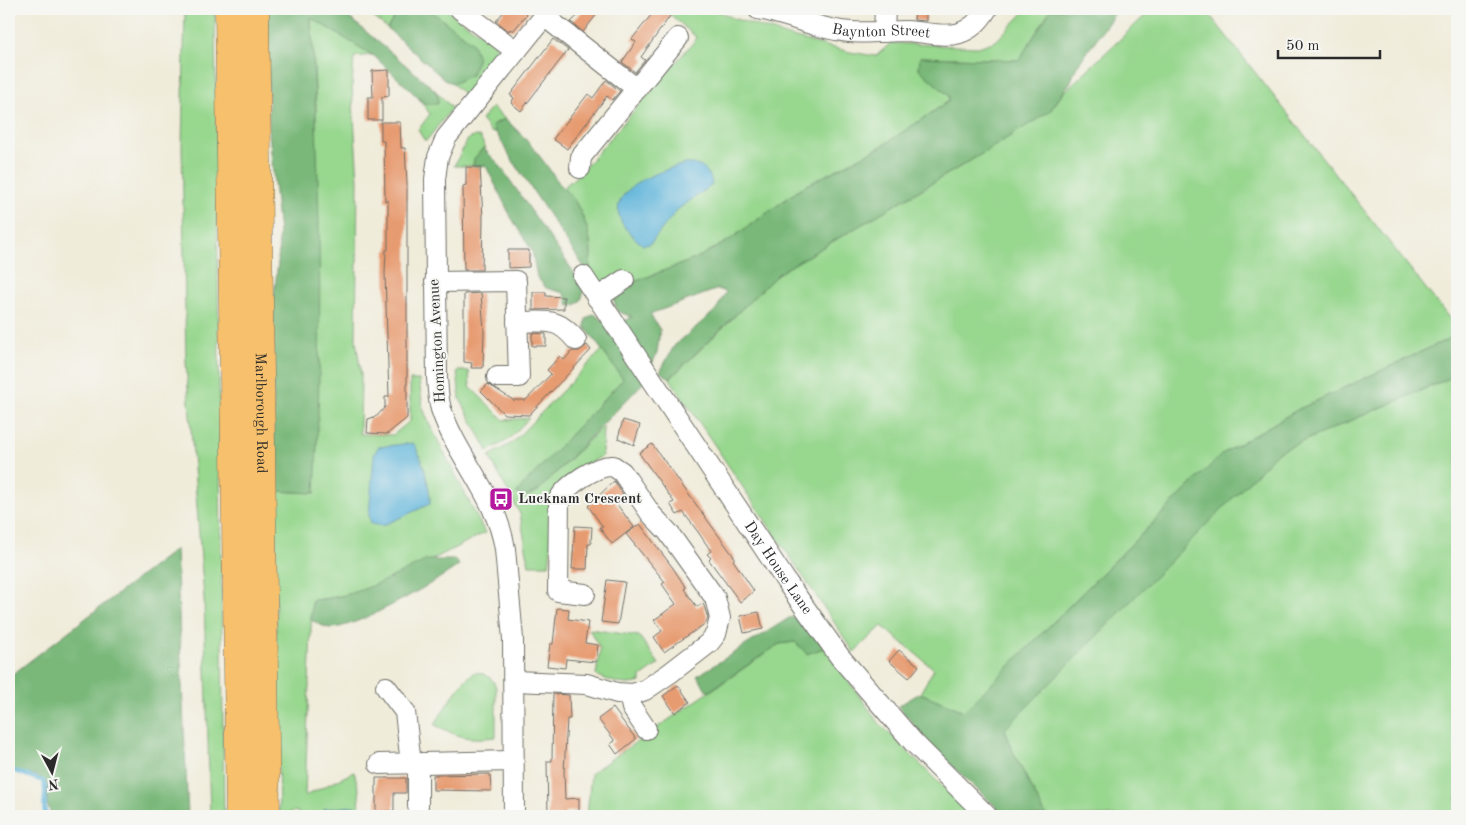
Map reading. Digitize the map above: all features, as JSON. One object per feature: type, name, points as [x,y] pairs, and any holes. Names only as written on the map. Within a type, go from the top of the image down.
[{"type":"highway","name":"Marlborough Road","points":[[229,9],[240,816]]},
{"type":"highway","name":"Marlborough Road","points":[[255,9],[266,816]]},
{"type":"street","points":[[460,9],[516,51]]},
{"type":"street","name":"Baynton Street","points":[[765,9],[837,31],[905,31],[953,36],[965,32],[988,9]]},
{"type":"street","points":[[884,32],[885,9]]},
{"type":"street","points":[[547,13],[637,89]]},
{"type":"street","name":"Homington Avenue","points":[[514,816],[512,617],[502,534],[491,504],[441,408],[437,378],[435,179],[440,150],[446,138],[547,13]]},
{"type":"street","points":[[580,168],[581,157],[678,38]]},
{"type":"street","name":"Day House Lane","points":[[583,276],[778,569],[840,657],[914,743],[987,816]]},
{"type":"street","points":[[597,298],[624,280]]},
{"type":"street","points":[[435,282],[516,281],[518,377],[497,377]]},
{"type":"street","points":[[517,322],[558,323],[565,327],[576,340]]},
{"type":"street","points":[[514,681],[587,684],[629,694],[652,687],[709,643],[716,634],[720,618],[716,598],[700,574],[668,532],[651,514],[622,472],[613,466],[597,470],[574,484],[559,499],[558,591],[586,594]]},
{"type":"street","points":[[386,688],[405,712],[414,764],[418,806]]},
{"type":"street","points":[[629,694],[632,708],[646,729]]},
{"type":"street","points":[[379,764],[512,761]]},
{"type":"green space","points":[[185,9],[215,9],[224,816],[210,816],[204,599],[186,363],[182,146]]},
{"type":"green space","points":[[267,9],[339,9],[433,88],[438,96],[438,104],[425,104],[374,56],[311,18],[317,137],[320,315],[315,493],[274,491],[273,303],[279,233],[269,132]]},
{"type":"green space","points":[[376,9],[401,9],[387,28],[372,16]]},
{"type":"green space","points":[[401,9],[428,9],[472,42],[478,58],[471,75],[455,83],[446,81],[387,28]]},
{"type":"green space","points":[[428,9],[445,9],[495,44],[498,53],[467,98],[452,83],[471,75]]},
{"type":"green space","points":[[664,9],[714,9],[733,18],[788,36],[850,52],[876,56],[891,43],[978,47],[996,41],[1027,9],[1051,9],[1019,60],[920,57],[919,68],[949,96],[949,101],[882,146],[803,187],[728,241],[695,259],[626,285],[600,284],[588,273],[591,250],[590,239],[583,217],[563,188],[580,173],[697,38]]},
{"type":"green space","points":[[1051,9],[1118,9],[1077,66],[1071,81],[1050,111],[985,152],[779,273],[670,378],[660,372],[674,346],[716,310],[726,292],[718,289],[650,314],[660,330],[657,353],[644,382],[538,491],[525,497],[516,493],[623,379],[585,327],[586,319],[594,314],[613,328],[632,317],[617,311],[612,293],[626,285],[695,259],[728,241],[803,187],[882,146],[949,101],[949,96],[919,68],[920,57],[1019,60]]},
{"type":"green space","points":[[1152,9],[1205,9],[1457,328],[1457,335],[1297,410],[1222,454],[964,711],[920,693],[934,669],[882,626],[854,652],[670,379],[779,273],[985,152],[1050,111],[1064,92]]},
{"type":"green space","points":[[311,18],[373,55],[354,57],[352,86],[358,180],[356,340],[361,375],[360,434],[393,435],[410,421],[410,380],[419,380],[423,408],[429,423],[485,533],[379,584],[356,592],[312,600],[305,796],[354,772],[359,790],[360,816],[354,816],[355,807],[324,809],[324,816],[299,816],[297,811],[279,816],[274,491],[315,493],[316,104]]},
{"type":"green space","points":[[433,88],[452,108],[427,140],[424,140],[418,130],[430,114],[417,96],[425,104],[438,96]]},
{"type":"green space","points":[[492,107],[505,119],[493,124],[495,131],[492,133],[481,120]]},
{"type":"green space","points":[[505,119],[528,142],[561,186],[575,201],[584,220],[589,237],[591,255],[588,273],[511,158],[492,126]]},
{"type":"green space","points":[[475,136],[480,137],[486,149],[483,148],[474,159],[473,166],[454,166],[468,139]]},
{"type":"green space","points":[[483,148],[498,163],[584,287],[579,303],[569,306],[564,293],[546,288],[537,277],[532,251],[511,217],[486,166],[473,166],[474,159]]},
{"type":"green space","points":[[1457,335],[1457,375],[1278,452],[1005,729],[1014,754],[1046,816],[1006,816],[937,752],[898,706],[920,693],[964,711],[1222,454],[1297,410]]},
{"type":"green space","points":[[602,350],[623,379],[517,493],[538,491],[603,426],[602,456],[560,482],[549,565],[529,565],[520,514],[489,456],[512,443]]},
{"type":"green space","points":[[457,371],[469,371],[470,387],[504,420],[529,418],[508,440],[488,451],[460,399]]},
{"type":"green space","points":[[1457,375],[1457,816],[1046,816],[1014,754],[1005,729],[1027,704],[1278,452]]},
{"type":"green space","points":[[176,549],[188,816],[52,816],[47,804],[48,784],[36,775],[9,772],[9,677]]},
{"type":"green space","points":[[427,560],[456,560],[459,565],[395,603],[341,627],[330,628],[311,620],[312,600],[358,591]]},
{"type":"green space","points":[[801,616],[824,648],[807,654],[795,642],[779,644],[708,692],[697,676],[789,618]]},
{"type":"green space","points":[[589,629],[639,636],[659,664],[641,677],[641,682],[618,683],[596,675],[600,649]]},
{"type":"green space","points":[[795,642],[824,648],[880,724],[972,816],[587,816],[591,773],[779,644]]},
{"type":"green space","points":[[476,672],[489,677],[496,688],[496,737],[465,737],[435,725],[447,704],[460,687]]},
{"type":"water","points":[[686,164],[696,165],[704,169],[712,185],[677,210],[650,244],[643,245],[626,229],[619,215],[620,203],[626,192],[638,183],[653,175]]},
{"type":"water","points":[[413,443],[420,455],[425,472],[430,504],[382,526],[371,524],[369,515],[374,455],[378,447]]},
{"type":"water","points":[[355,806],[354,816],[324,816],[324,809]]},
{"type":"building","points":[[506,9],[531,9],[513,31],[510,29],[509,31],[496,21]]},
{"type":"building","points":[[585,9],[601,9],[583,32],[571,22]]},
{"type":"building","points":[[656,9],[661,9],[670,16],[641,57],[645,60],[635,72],[622,62],[636,42],[632,39]]},
{"type":"building","points":[[915,9],[926,9],[926,21],[914,20]]},
{"type":"building","points":[[553,39],[568,50],[521,111],[511,103],[514,98],[510,95]]},
{"type":"building","points":[[389,70],[389,96],[382,97],[382,120],[368,120],[368,97],[373,97],[372,71]]},
{"type":"building","points":[[606,80],[620,91],[612,100],[607,96],[567,149],[553,139],[588,94],[593,98]]},
{"type":"building","points":[[381,122],[400,122],[401,148],[405,148],[407,183],[407,418],[387,434],[367,433],[368,419],[377,416],[385,407],[385,397],[389,397],[385,273],[386,250],[388,250],[388,201],[385,201],[384,141],[381,141]]},
{"type":"building","points":[[466,167],[480,167],[483,218],[482,270],[464,270],[463,186],[466,185]]},
{"type":"building","points":[[508,250],[529,250],[529,267],[508,268]]},
{"type":"building","points":[[533,292],[546,292],[546,296],[564,297],[564,309],[533,310]]},
{"type":"building","points":[[481,293],[484,330],[483,368],[471,368],[472,363],[464,362],[464,294]]},
{"type":"building","points":[[532,333],[546,334],[546,346],[532,346]]},
{"type":"building","points":[[587,345],[591,350],[529,415],[504,414],[481,391],[488,384],[513,400],[526,400],[551,374],[547,370],[560,356],[564,360],[572,351],[579,351]]},
{"type":"building","points":[[623,420],[640,425],[634,445],[618,438]]},
{"type":"building","points":[[652,444],[735,558],[733,560],[754,591],[740,602],[709,560],[711,558],[707,554],[711,551],[683,512],[677,515],[670,504],[674,502],[639,453]]},
{"type":"building","points":[[614,481],[624,496],[615,502],[634,527],[612,544],[599,527],[603,527],[588,506]]},
{"type":"building","points":[[640,524],[673,568],[686,588],[684,589],[697,607],[703,603],[708,618],[706,623],[664,652],[654,637],[662,631],[654,620],[676,604],[662,584],[665,582],[626,534]]},
{"type":"building","points":[[575,526],[592,527],[591,544],[588,544],[587,569],[572,569]]},
{"type":"building","points":[[607,580],[625,582],[618,624],[601,622]]},
{"type":"building","points":[[557,608],[569,609],[568,619],[588,622],[585,643],[598,645],[596,662],[566,659],[565,668],[547,666],[550,644],[553,644]]},
{"type":"building","points":[[759,612],[763,629],[744,633],[740,616]]},
{"type":"building","points":[[899,650],[919,666],[909,678],[889,661]]},
{"type":"building","points":[[678,685],[690,702],[675,713],[663,696]]},
{"type":"building","points":[[553,694],[569,695],[570,719],[567,719],[564,772],[565,799],[579,798],[579,811],[565,812],[565,816],[548,816],[547,761],[552,761]]},
{"type":"building","points":[[613,708],[636,739],[617,754],[610,744],[615,741],[598,719]]},
{"type":"building","points":[[490,774],[491,791],[433,790],[433,775]]},
{"type":"building","points":[[376,778],[406,778],[406,793],[394,793],[394,811],[376,812]]},
{"type":"waterway","points":[[9,769],[43,781],[45,785],[44,807],[46,816]]},
{"type":"place","name":"Lucknam Crescent","points":[[501,499]]}]
